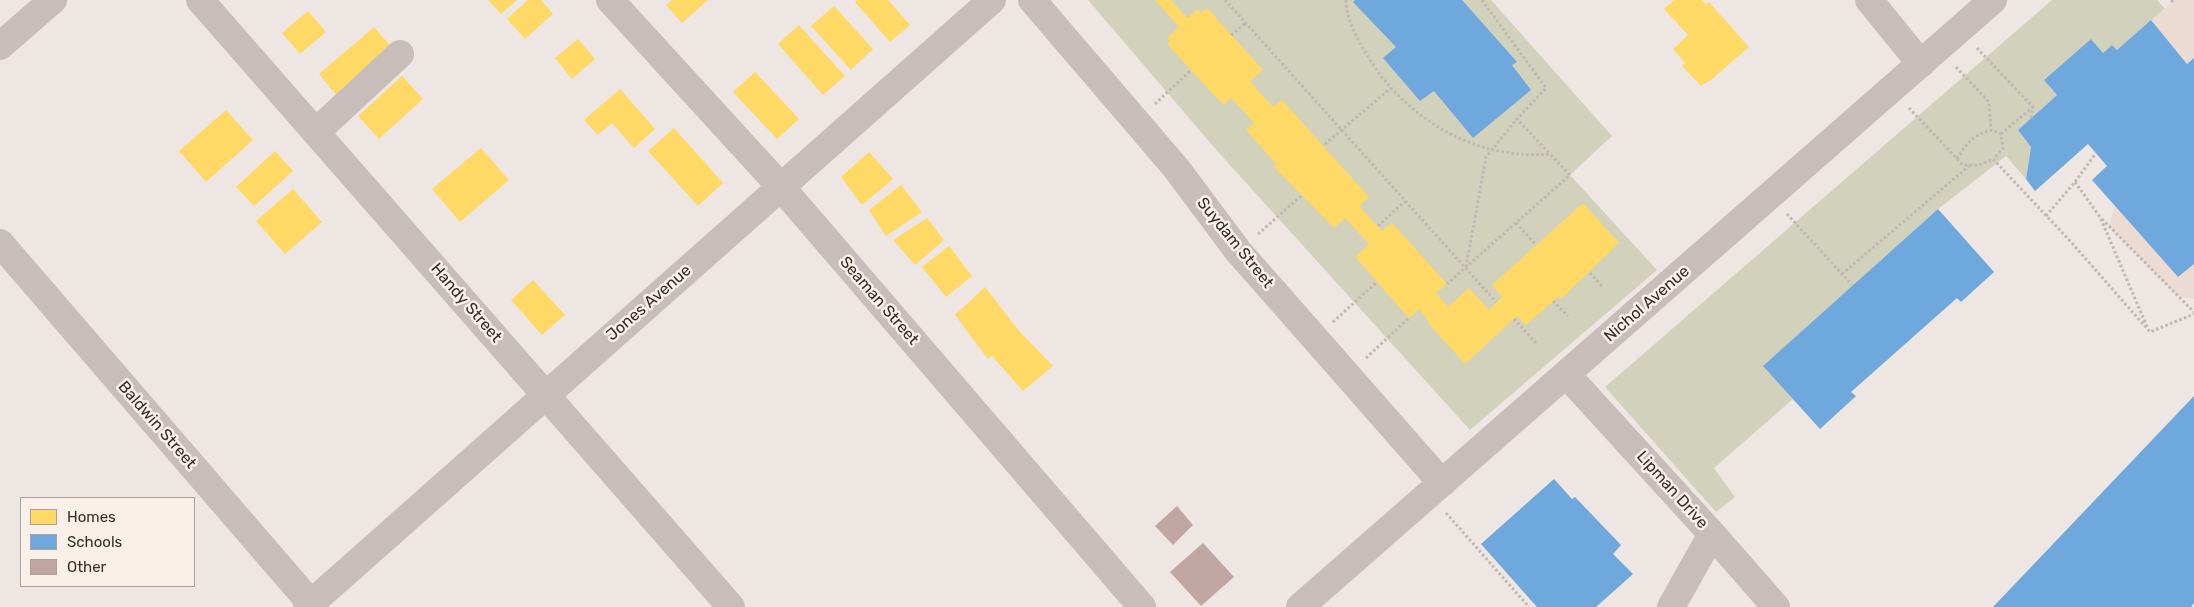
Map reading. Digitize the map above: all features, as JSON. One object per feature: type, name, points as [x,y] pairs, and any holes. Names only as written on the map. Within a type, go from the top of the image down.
[{"type":"street","points":[[0,46],[53,0]]},
{"type":"street","name":"Handy Street","points":[[200,0],[731,607]]},
{"type":"street","name":"Seaman Street","points":[[610,0],[781,187],[1142,607]]},
{"type":"street","name":"Jones Avenue","points":[[311,606],[546,394],[992,0]]},
{"type":"street","name":"Suydam Street","points":[[1032,0],[1176,168],[1238,251],[1348,376],[1436,488]]},
{"type":"street","points":[[1868,0],[1929,56]]},
{"type":"street","name":"Nichol Avenue","points":[[1300,607],[1993,0]]},
{"type":"street","points":[[316,132],[400,54]]},
{"type":"street","name":"Baldwin Street","points":[[0,243],[311,606]]},
{"type":"street","name":"Lipman Drive","points":[[1566,374],[1776,607]]},
{"type":"street","points":[[1671,607],[1712,534]]},
{"type":"path","points":[[1225,0],[1496,302]]},
{"type":"path","points":[[1346,0],[1347,18],[1376,71],[1413,111],[1446,133],[1492,149],[1528,156],[1550,154]]},
{"type":"path","points":[[1466,268],[1486,157],[1517,119],[1546,88],[1482,0]]},
{"type":"path","points":[[1231,35],[1246,23]]},
{"type":"path","points":[[1959,30],[2033,107]]},
{"type":"path","points":[[1929,56],[1989,102],[1991,130]]},
{"type":"path","points":[[1137,121],[1190,70]]},
{"type":"path","points":[[1326,144],[1391,88]]},
{"type":"path","points":[[1891,89],[1963,165],[1979,166],[1993,159],[2003,148],[2001,134]]},
{"type":"path","points":[[2031,118],[2033,107]]},
{"type":"path","points":[[2001,134],[2033,107]]},
{"type":"path","points":[[1447,284],[1570,175],[1517,119]]},
{"type":"path","points":[[1957,159],[1966,145],[1981,132],[1991,130],[2001,134]]},
{"type":"path","points":[[2046,216],[2075,182],[2096,153]]},
{"type":"path","points":[[1993,159],[2150,332]]},
{"type":"path","points":[[1842,274],[1970,165]]},
{"type":"path","points":[[2075,182],[2100,217],[2194,313],[2150,332]]},
{"type":"path","points":[[1770,195],[1852,286]]},
{"type":"path","points":[[1238,251],[1301,196]]},
{"type":"path","points":[[1378,226],[1405,201]]},
{"type":"path","points":[[2100,217],[2150,332]]},
{"type":"path","points":[[1516,223],[1536,245]]},
{"type":"path","points":[[1590,273],[1602,286]]},
{"type":"path","points":[[1315,339],[1377,282]]},
{"type":"path","points":[[1553,301],[1568,316]]},
{"type":"path","points":[[1348,376],[1409,318]]},
{"type":"path","points":[[1514,319],[1536,344]]},
{"type":"path","points":[[1436,488],[1529,607]]},
{"type":"green space","points":[[1088,0],[1491,0],[1612,136],[1570,175],[1657,270],[1470,430],[1219,153]]},
{"type":"green space","points":[[2052,0],[2157,0],[2165,9],[2117,50],[2112,45],[2103,53],[2091,39],[2044,80],[2057,95],[2018,130],[2031,147],[2026,179],[2006,156],[1938,209],[1764,366],[1793,399],[1714,468],[1735,497],[1716,512],[1605,387]]},
{"type":"shaded area","points":[[2175,0],[2194,0],[2194,58],[2187,64],[2151,20]]},
{"type":"shaded area","points":[[2115,206],[2178,277],[2194,264],[2194,299],[2177,296],[2109,226]]},
{"type":"building: Homes","points":[[488,0],[517,0],[501,14]]},
{"type":"building: Homes","points":[[528,0],[541,0],[553,14],[525,39],[507,19]]},
{"type":"building: Homes","points":[[672,0],[708,0],[682,23],[666,5]]},
{"type":"building: Homes","points":[[857,0],[888,0],[910,25],[890,42],[855,2]]},
{"type":"building: Homes","points":[[1155,0],[1171,0],[1187,18],[1198,9],[1201,13],[1207,8],[1263,70],[1250,81],[1261,94],[1273,107],[1282,100],[1369,197],[1359,206],[1382,231],[1392,223],[1447,284],[1436,293],[1448,307],[1469,288],[1489,310],[1502,297],[1492,285],[1583,203],[1619,243],[1561,299],[1559,296],[1526,325],[1517,316],[1465,364],[1428,323],[1419,309],[1409,318],[1355,257],[1369,244],[1345,218],[1334,228],[1274,167],[1276,164],[1246,130],[1254,123],[1231,98],[1223,105],[1167,44],[1170,41],[1167,38],[1179,27]]},
{"type":"building: Homes","points":[[1674,0],[1702,0],[1706,4],[1709,2],[1749,47],[1711,80],[1701,86],[1682,66],[1685,63],[1673,49],[1688,35],[1664,9]]},
{"type":"building: Homes","points":[[834,6],[873,49],[851,70],[811,26]]},
{"type":"building: Homes","points":[[308,11],[326,32],[300,54],[282,33]]},
{"type":"building: Homes","points":[[799,25],[845,76],[823,95],[778,44]]},
{"type":"building: Homes","points":[[374,27],[393,49],[337,96],[319,74]]},
{"type":"building: Homes","points":[[578,39],[595,59],[572,79],[555,58]]},
{"type":"building: Homes","points":[[755,72],[799,119],[777,139],[733,92]]},
{"type":"building: Homes","points":[[402,76],[423,99],[379,139],[358,116]]},
{"type":"building: Homes","points":[[620,89],[655,129],[634,148],[612,123],[598,135],[584,120]]},
{"type":"building: Homes","points":[[226,110],[253,140],[206,182],[179,151]]},
{"type":"building: Homes","points":[[674,128],[723,183],[698,206],[648,151]]},
{"type":"building: Homes","points":[[481,148],[509,180],[460,222],[432,189]]},
{"type":"building: Homes","points":[[275,151],[293,171],[254,206],[236,187]]},
{"type":"building: Homes","points":[[869,152],[893,179],[862,205],[841,177]]},
{"type":"building: Homes","points":[[901,185],[922,212],[886,236],[869,210]]},
{"type":"building: Homes","points":[[293,189],[322,222],[285,254],[256,221]]},
{"type":"building: Homes","points":[[927,218],[944,240],[915,265],[893,240]]},
{"type":"building: Homes","points":[[949,246],[972,276],[946,297],[922,267]]},
{"type":"building: Homes","points":[[533,280],[565,315],[542,335],[511,300]]},
{"type":"building: Homes","points":[[985,287],[1020,332],[1053,366],[1023,391],[992,356],[988,359],[955,315]]},
{"type":"building: Schools","points":[[1355,0],[1462,0],[1517,62],[1512,65],[1531,90],[1473,138],[1434,91],[1420,101],[1383,58],[1396,47],[1353,2]]},
{"type":"building: Schools","points":[[2151,20],[2187,64],[2194,58],[2194,264],[2178,277],[2092,180],[2107,166],[2088,144],[2035,191],[2026,179],[2031,147],[2018,130],[2057,95],[2044,80],[2091,39],[2103,53],[2112,45],[2117,50]]},
{"type":"building: Schools","points":[[1938,209],[1994,272],[1961,302],[1957,298],[1851,392],[1856,396],[1820,429],[1763,366]]},
{"type":"building: Schools","points":[[2194,396],[2194,603],[2191,607],[1993,607]]},
{"type":"building: Schools","points":[[1554,479],[1572,499],[1575,497],[1621,545],[1613,554],[1633,574],[1596,607],[1537,607],[1481,544]]},
{"type":"building: Other","points":[[1177,506],[1193,525],[1173,545],[1155,526]]},
{"type":"building: Other","points":[[1203,543],[1234,577],[1201,606],[1170,572]]}]
